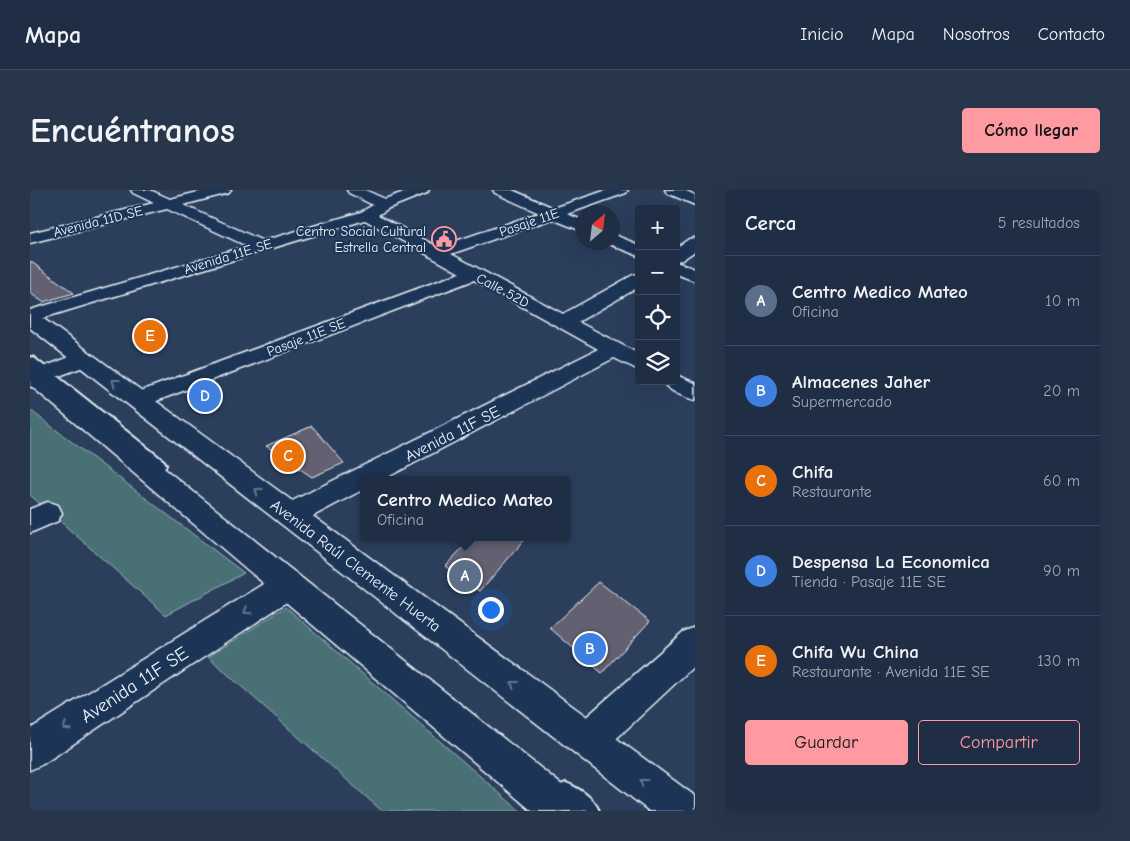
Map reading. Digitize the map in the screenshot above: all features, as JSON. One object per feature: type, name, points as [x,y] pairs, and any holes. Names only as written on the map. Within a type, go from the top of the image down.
[{"type":"street","points":[[138,190],[261,246]]},
{"type":"street","name":"Avenida 11D SE","points":[[30,238],[224,190]]},
{"type":"street","points":[[354,190],[384,205]]},
{"type":"street","name":"Avenida 11E SE","points":[[30,317],[367,215],[384,205],[422,190]]},
{"type":"street","points":[[500,190],[575,223]]},
{"type":"street","name":"Pasaje 11E","points":[[437,253],[621,190]]},
{"type":"street","points":[[672,190],[695,200]]},
{"type":"street","name":"Calle 52D","points":[[367,215],[635,361]]},
{"type":"street","points":[[620,242],[635,248]]},
{"type":"street","points":[[680,253],[695,243]]},
{"type":"street","points":[[680,269],[695,276]]},
{"type":"street","name":"Pasaje 11E SE","points":[[138,400],[474,274]]},
{"type":"street","points":[[563,322],[635,281]]},
{"type":"street","name":"Avenida Raúl Clemente Huerta","points":[[30,317],[682,811]]},
{"type":"street","name":"Avenida 11F SE","points":[[367,476],[614,350]]},
{"type":"street","points":[[35,373],[83,358]]},
{"type":"street","points":[[35,373],[288,585],[563,811]]},
{"type":"street","points":[[680,385],[695,393]]},
{"type":"street","name":"Avenida 11F SE","points":[[290,515],[360,479]]},
{"type":"street","name":"Avenida 11F SE","points":[[30,751],[288,585]]},
{"type":"street","points":[[588,740],[695,642]]},
{"type":"lane","points":[[35,373],[588,811]]},
{"type":"green space","points":[[30,410],[244,573],[166,615],[30,495]]},
{"type":"green space","points":[[286,607],[520,811],[382,811],[208,657]]},
{"type":"building","points":[[30,261],[74,293],[43,302],[30,293]]},
{"type":"building","points":[[312,426],[344,463],[312,477],[266,446]]},
{"type":"building","points":[[469,541],[524,541],[480,591],[445,566]]},
{"type":"building","points":[[599,582],[650,621],[602,673],[550,628]]},
{"type":"place","name":"Centro Social Cultural Estrella Central","points":[[444,239]]},
{"type":"place","name":"Chifa Wu China","points":[[150,336]]},
{"type":"place","name":"Despensa La Economica","points":[[205,396]]},
{"type":"place","name":"Chifa","points":[[288,456]]},
{"type":"place","name":"Centro Medico Mateo","points":[[465,576]]},
{"type":"place","name":"Almacenes Jaher","points":[[590,649]]}]
